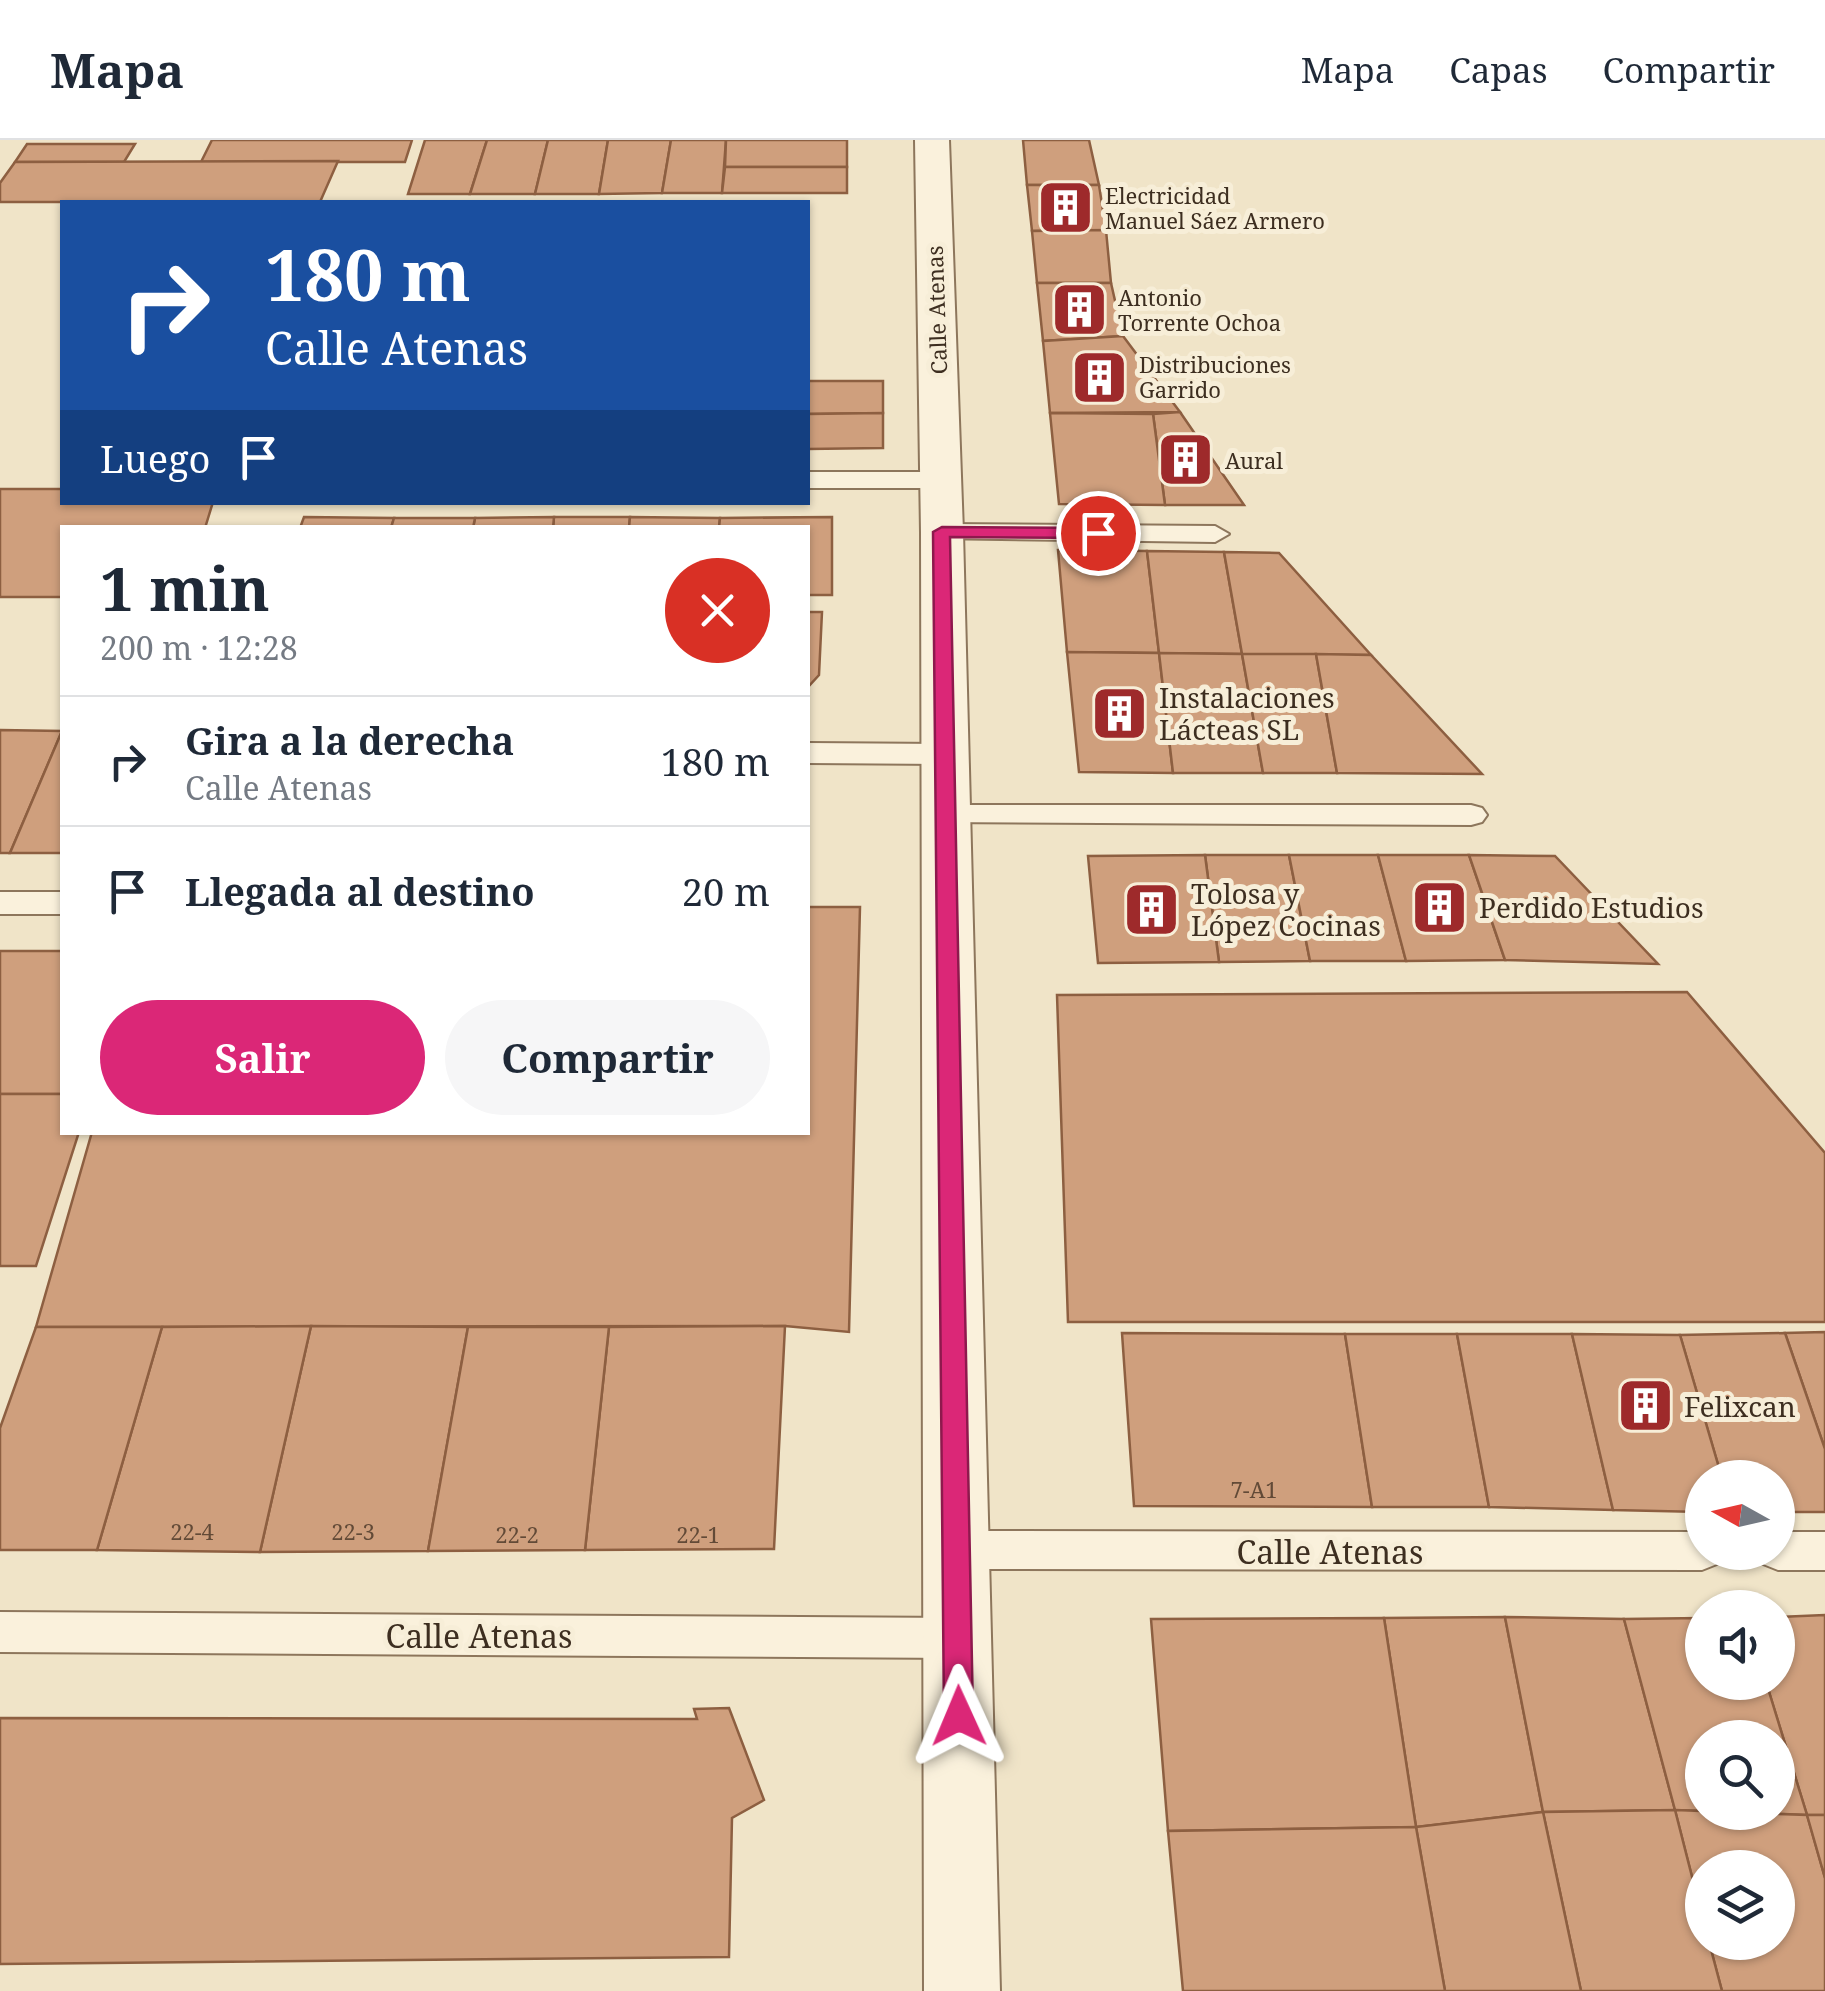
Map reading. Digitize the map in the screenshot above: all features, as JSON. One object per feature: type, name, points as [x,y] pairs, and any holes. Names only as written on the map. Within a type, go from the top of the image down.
[{"type":"street","name":"Calle Atenas","points":[[932,140],[942,532],[962,1991]]},
{"type":"lane","points":[[810,480],[941,480]]},
{"type":"lane","points":[[942,532],[1215,534]]},
{"type":"lane","points":[[810,754],[945,784],[1471,815]]},
{"type":"lane","points":[[0,903],[60,902]]},
{"type":"lane","name":"Calle Atenas","points":[[956,1550],[1685,1551]]},
{"type":"lane","points":[[1795,1552],[1825,1552]]},
{"type":"lane","name":"Calle Atenas","points":[[0,1632],[958,1638]]},
{"type":"building","points":[[212,140],[412,140],[405,162],[201,162]]},
{"type":"building","points":[[425,140],[487,140],[470,194],[408,194]]},
{"type":"building","points":[[487,140],[548,140],[535,194],[470,194]]},
{"type":"building","points":[[548,140],[608,140],[599,194],[535,194]]},
{"type":"building","points":[[608,140],[671,140],[662,193],[599,194]]},
{"type":"building","points":[[671,140],[726,140],[722,193],[662,193]]},
{"type":"building","points":[[726,140],[847,140],[847,167],[725,167]]},
{"type":"building","points":[[1023,140],[1089,140],[1099,185],[1027,185]]},
{"type":"building","points":[[27,144],[135,144],[124,162],[15,162]]},
{"type":"building","points":[[338,161],[321,200],[0,202],[0,183],[15,162]]},
{"type":"building","points":[[725,167],[847,167],[847,193],[722,193]]},
{"type":"building","name":"Electricidad Manuel Sáez Armero","points":[[1027,185],[1099,185],[1106,230],[1032,231]]},
{"type":"building","points":[[1106,230],[1111,283],[1037,283],[1032,231]]},
{"type":"building","name":"Antonio Torrente Ochoa","points":[[1037,283],[1111,283],[1123,336],[1043,341]]},
{"type":"building","name":"Distribuciones Garrido","points":[[1123,336],[1180,412],[1050,413],[1043,341]]},
{"type":"building","points":[[810,381],[883,381],[883,413],[810,414]]},
{"type":"building","name":"Aural","points":[[1180,412],[1244,505],[1165,505],[1153,414]]},
{"type":"building","points":[[883,413],[883,448],[810,449],[810,414]]},
{"type":"building","points":[[1050,413],[1153,414],[1165,505],[1059,504]]},
{"type":"building","points":[[0,489],[60,489],[60,505],[212,505],[206,525],[60,525],[60,597],[0,597]]},
{"type":"building","points":[[304,517],[394,518],[392,525],[301,525]]},
{"type":"building","points":[[554,517],[630,517],[629,525],[553,525]]},
{"type":"building","points":[[554,517],[553,525],[474,525],[475,518]]},
{"type":"building","points":[[630,517],[720,518],[719,525],[629,525]]},
{"type":"building","points":[[832,517],[832,595],[810,595],[810,525],[719,525],[720,518]]},
{"type":"building","points":[[394,518],[475,518],[474,525],[392,525]]},
{"type":"building","points":[[1058,550],[1147,551],[1159,653],[1067,652]]},
{"type":"building","points":[[1147,551],[1224,552],[1242,654],[1159,653]]},
{"type":"building","points":[[1224,552],[1279,553],[1371,655],[1242,654]]},
{"type":"building","points":[[810,612],[822,612],[819,675],[810,685]]},
{"type":"building","name":"Instalaciones Lácteas SL","points":[[1067,652],[1159,653],[1173,773],[1079,772]]},
{"type":"building","points":[[1159,653],[1242,654],[1263,773],[1173,773]]},
{"type":"building","points":[[1242,654],[1316,654],[1337,773],[1263,773]]},
{"type":"building","points":[[1316,654],[1371,655],[1482,774],[1337,773]]},
{"type":"building","points":[[0,730],[60,731],[10,853],[0,853]]},
{"type":"building","points":[[60,736],[60,853],[10,853]]},
{"type":"building","points":[[1205,855],[1289,855],[1310,961],[1219,962]]},
{"type":"building","name":"Tolosa y López Cocinas","points":[[1205,855],[1219,962],[1098,963],[1088,856]]},
{"type":"building","points":[[1289,855],[1378,855],[1406,961],[1310,961]]},
{"type":"building","name":"Perdido Estudios","points":[[1378,855],[1469,855],[1505,960],[1406,961]]},
{"type":"building","points":[[1469,855],[1555,856],[1658,964],[1505,960]]},
{"type":"building","points":[[810,907],[860,907],[849,1332],[785,1326],[36,1327],[91,1135],[810,1135]]},
{"type":"building","points":[[0,951],[60,951],[60,1094],[0,1094]]},
{"type":"building","points":[[1687,992],[1825,1153],[1825,1322],[1068,1322],[1057,995]]},
{"type":"building","points":[[0,1094],[60,1094],[60,1135],[78,1135],[36,1266],[0,1266]]},
{"type":"building","points":[[311,1326],[468,1327],[428,1551],[260,1552]]},
{"type":"building","points":[[311,1326],[260,1552],[97,1550],[162,1327]]},
{"type":"building","points":[[785,1326],[774,1549],[585,1550],[609,1327]]},
{"type":"building","points":[[36,1327],[162,1327],[97,1550],[0,1550],[0,1428]]},
{"type":"building","points":[[468,1327],[609,1327],[585,1550],[428,1551]]},
{"type":"building","points":[[1825,1332],[1825,1449],[1785,1333]]},
{"type":"building","points":[[1122,1333],[1345,1334],[1372,1507],[1134,1506]]},
{"type":"building","points":[[1785,1333],[1825,1449],[1825,1512],[1795,1512],[1795,1460],[1717,1460],[1680,1335]]},
{"type":"building","points":[[1345,1334],[1457,1334],[1489,1507],[1372,1507]]},
{"type":"building","points":[[1457,1334],[1572,1334],[1613,1510],[1489,1507]]},
{"type":"building","name":"Felixcan","points":[[1572,1334],[1680,1335],[1717,1460],[1685,1460],[1685,1512],[1613,1510]]},
{"type":"building","points":[[1825,1615],[1825,1815],[1807,1815],[1795,1776],[1795,1720],[1778,1720],[1772,1700],[1795,1700],[1795,1616]]},
{"type":"building","points":[[1505,1617],[1543,1812],[1416,1827],[1384,1618]]},
{"type":"building","points":[[1505,1617],[1624,1619],[1675,1810],[1543,1812]]},
{"type":"building","points":[[1384,1618],[1416,1827],[1168,1831],[1151,1619]]},
{"type":"building","points":[[1685,1618],[1685,1700],[1772,1700],[1778,1720],[1685,1720],[1685,1810],[1675,1810],[1624,1619]]},
{"type":"building","points":[[729,1708],[764,1800],[732,1818],[729,1957],[0,1964],[0,1718],[697,1719],[694,1709]]},
{"type":"building","points":[[1795,1776],[1807,1815],[1795,1815]]},
{"type":"building","points":[[1675,1810],[1685,1810],[1685,1830],[1795,1830],[1795,1815],[1807,1815],[1825,1878],[1825,1991],[1722,1991],[1714,1960],[1795,1960],[1795,1850],[1685,1850]]},
{"type":"building","points":[[1675,1810],[1685,1850],[1685,1960],[1714,1960],[1722,1991],[1581,1991],[1543,1812]]},
{"type":"building","points":[[1543,1812],[1581,1991],[1445,1991],[1416,1827]]},
{"type":"building","points":[[1807,1815],[1825,1815],[1825,1878]]},
{"type":"building","points":[[1416,1827],[1445,1991],[1183,1991],[1168,1831]]},
{"type":"place","name":"Electricidad Manuel Sáez Armero","points":[[1066,208]]},
{"type":"place","name":"Antonio Torrente Ochoa","points":[[1079,310]]},
{"type":"place","name":"Distribuciones Garrido","points":[[1100,377]]},
{"type":"place","name":"Aural","points":[[1186,460]]},
{"type":"place","name":"Instalaciones Lácteas SL","points":[[1120,713]]},
{"type":"place","name":"Perdido Estudios","points":[[1440,907]]},
{"type":"place","name":"Tolosa y López Cocinas","points":[[1152,909]]},
{"type":"place","name":"Felixcan","points":[[1645,1406]]},
{"type":"route","points":[[959,1716],[942,532],[1098,533]]}]
